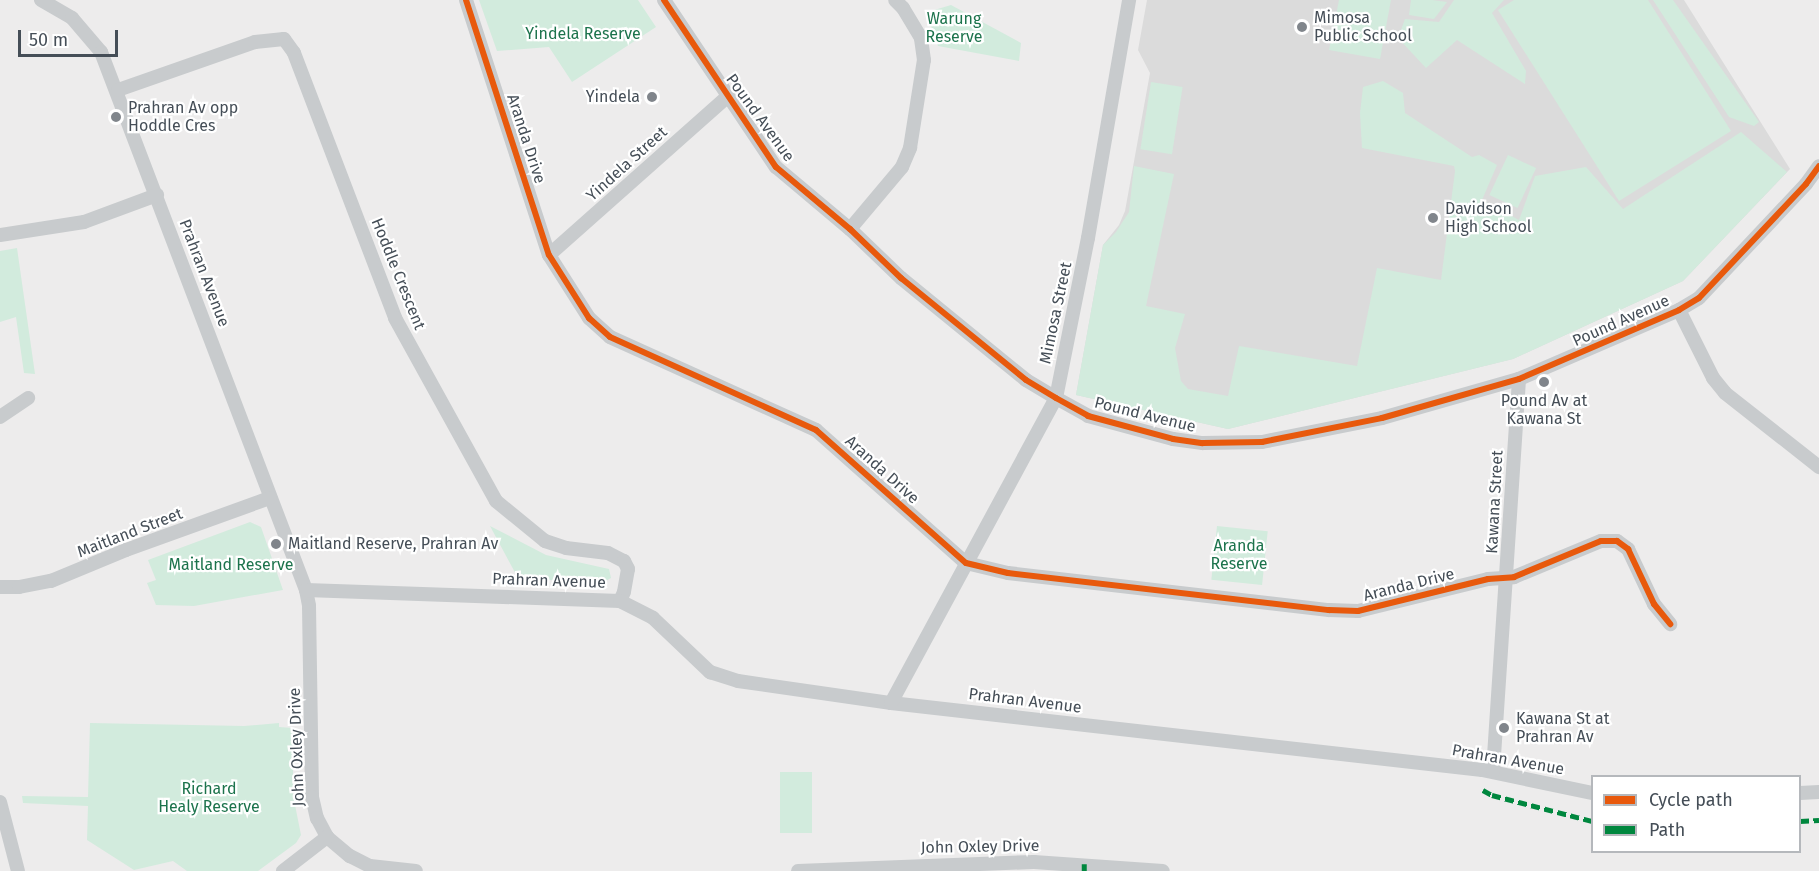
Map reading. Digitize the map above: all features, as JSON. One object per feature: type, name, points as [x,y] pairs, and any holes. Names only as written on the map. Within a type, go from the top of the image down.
[{"type":"street","name":"Prahran Avenue","points":[[41,0],[72,18],[93,39],[118,90],[306,590],[620,601],[653,618],[700,664],[723,678],[777,688],[891,703],[1493,771],[1591,794]]},
{"type":"street","name":"Aranda Drive","points":[[466,0],[549,255],[589,318],[610,337],[816,430],[966,563],[1008,573],[1329,610],[1358,611],[1514,577],[1601,541],[1617,541],[1628,549],[1654,604],[1670,624]]},
{"type":"street","name":"Pound Avenue","points":[[664,0],[776,167],[850,229],[901,278],[1008,365],[1056,398],[1088,416],[1173,439],[1203,443],[1262,442],[1382,418],[1519,379],[1678,310],[1699,298],[1819,166]]},
{"type":"street","name":"Mimosa Street","points":[[891,703],[1056,398],[1089,238],[1129,0]]},
{"type":"street","points":[[850,229],[902,167],[910,148],[924,60],[921,38],[904,2]]},
{"type":"street","name":"Hoddle Crescent","points":[[118,90],[255,42],[284,39],[294,53],[395,318],[496,501],[545,541],[566,548],[608,553],[624,561],[628,569],[620,601]]},
{"type":"street","name":"Yindela Street","points":[[549,255],[727,97]]},
{"type":"street","points":[[0,235],[84,222],[157,195]]},
{"type":"street","points":[[1678,310],[1713,378],[1725,393],[1819,467]]},
{"type":"street","name":"Kawana Street","points":[[1493,771],[1519,379]]},
{"type":"street","points":[[0,417],[28,398]]},
{"type":"street","name":"Maitland Street","points":[[0,587],[19,587],[51,581],[126,550],[270,498]]},
{"type":"street","name":"John Oxley Drive","points":[[306,590],[309,606],[312,797],[317,818],[327,837],[350,856],[370,866],[395,871],[416,871]]},
{"type":"street","points":[[1801,793],[1819,792]]},
{"type":"street","points":[[0,802],[18,871]]},
{"type":"street","points":[[283,871],[327,837]]},
{"type":"street","name":"John Oxley Drive","points":[[798,871],[1034,862],[1163,871]]},
{"type":"shaded area","name":"Davidson High School","points":[[1147,0],[1684,0],[1790,169],[1683,281],[1513,359],[1228,429],[1076,395],[1103,245],[1119,225],[1125,211],[1150,73],[1138,50]]},
{"type":"green space","name":"Yindela Reserve","points":[[479,0],[638,0],[656,27],[572,82],[549,47],[497,51]]},
{"type":"green space","points":[[1339,0],[1391,0],[1380,59],[1329,50]]},
{"type":"green space","points":[[1411,0],[1447,2],[1434,19],[1409,15]]},
{"type":"green space","points":[[1454,0],[1504,0],[1492,13],[1526,71],[1525,84],[1457,40],[1426,68],[1398,38],[1405,19],[1439,22]]},
{"type":"green space","points":[[1514,0],[1648,0],[1731,131],[1619,201],[1498,10]]},
{"type":"green space","points":[[1653,0],[1673,0],[1759,122],[1754,126],[1729,117]]},
{"type":"green space","name":"Warung Reserve","points":[[951,5],[1021,43],[1019,61],[938,46],[929,20],[931,11]]},
{"type":"green space","points":[[1383,81],[1403,93],[1405,113],[1472,157],[1479,155],[1497,165],[1482,200],[1519,220],[1535,176],[1586,167],[1623,209],[1741,132],[1787,172],[1683,281],[1513,359],[1228,429],[1076,395],[1103,245],[1116,232],[1129,212],[1134,166],[1174,174],[1146,306],[1185,314],[1175,348],[1181,381],[1188,389],[1228,396],[1239,346],[1357,366],[1377,268],[1441,280],[1455,171],[1454,166],[1362,148],[1360,113],[1363,87]]},
{"type":"green space","points":[[1151,82],[1183,87],[1172,154],[1140,149]]},
{"type":"green space","points":[[1508,155],[1536,168],[1518,208],[1489,195]]},
{"type":"green space","points":[[17,248],[35,374],[24,373],[16,317],[0,322],[0,251]]},
{"type":"green space","name":"Maitland Reserve","points":[[250,522],[261,527],[283,590],[194,606],[156,605],[147,583],[156,580],[148,560]]},
{"type":"green space","points":[[490,526],[546,555],[609,569],[611,578],[602,583],[518,578]]},
{"type":"green space","name":"Aranda Reserve","points":[[1217,526],[1268,531],[1262,585],[1211,580]]},
{"type":"green space","name":"Richard Healy Reserve","points":[[90,723],[244,726],[279,723],[279,727],[293,728],[293,795],[301,835],[296,843],[258,871],[187,871],[173,861],[134,870],[87,840],[88,806],[23,803],[22,796],[88,797]]},
{"type":"green space","points":[[780,772],[812,772],[812,833],[780,833]]},
{"type":"marked path","points":[[1483,790],[1492,795],[1591,821]]},
{"type":"marked path","points":[[1801,821],[1819,820]]},
{"type":"marked path","points":[[1084,864],[1084,871]]},
{"type":"cycle path","points":[[466,0],[549,255],[589,318],[610,337],[816,430],[966,563],[1008,573],[1329,610],[1358,611],[1488,579],[1514,577],[1601,541],[1617,541],[1628,549],[1654,604],[1670,624]]},
{"type":"cycle path","points":[[664,0],[776,167],[850,229],[901,278],[1026,380],[1056,398],[1088,416],[1173,439],[1203,443],[1262,442],[1382,418],[1519,379],[1679,310],[1699,298],[1806,184],[1819,166]]},
{"type":"place","name":"Mimosa Public School","points":[[1302,27]]},
{"type":"place","name":"Yindela","points":[[652,97]]},
{"type":"place","name":"Prahran Av opp Hoddle Cres","points":[[116,117]]},
{"type":"place","name":"Davidson High School","points":[[1433,218]]},
{"type":"place","name":"Pound Av at Kawana St","points":[[1544,382]]},
{"type":"place","name":"Maitland Reserve, Prahran Av","points":[[276,544]]},
{"type":"place","name":"Kawana St at Prahran Av","points":[[1504,728]]}]
